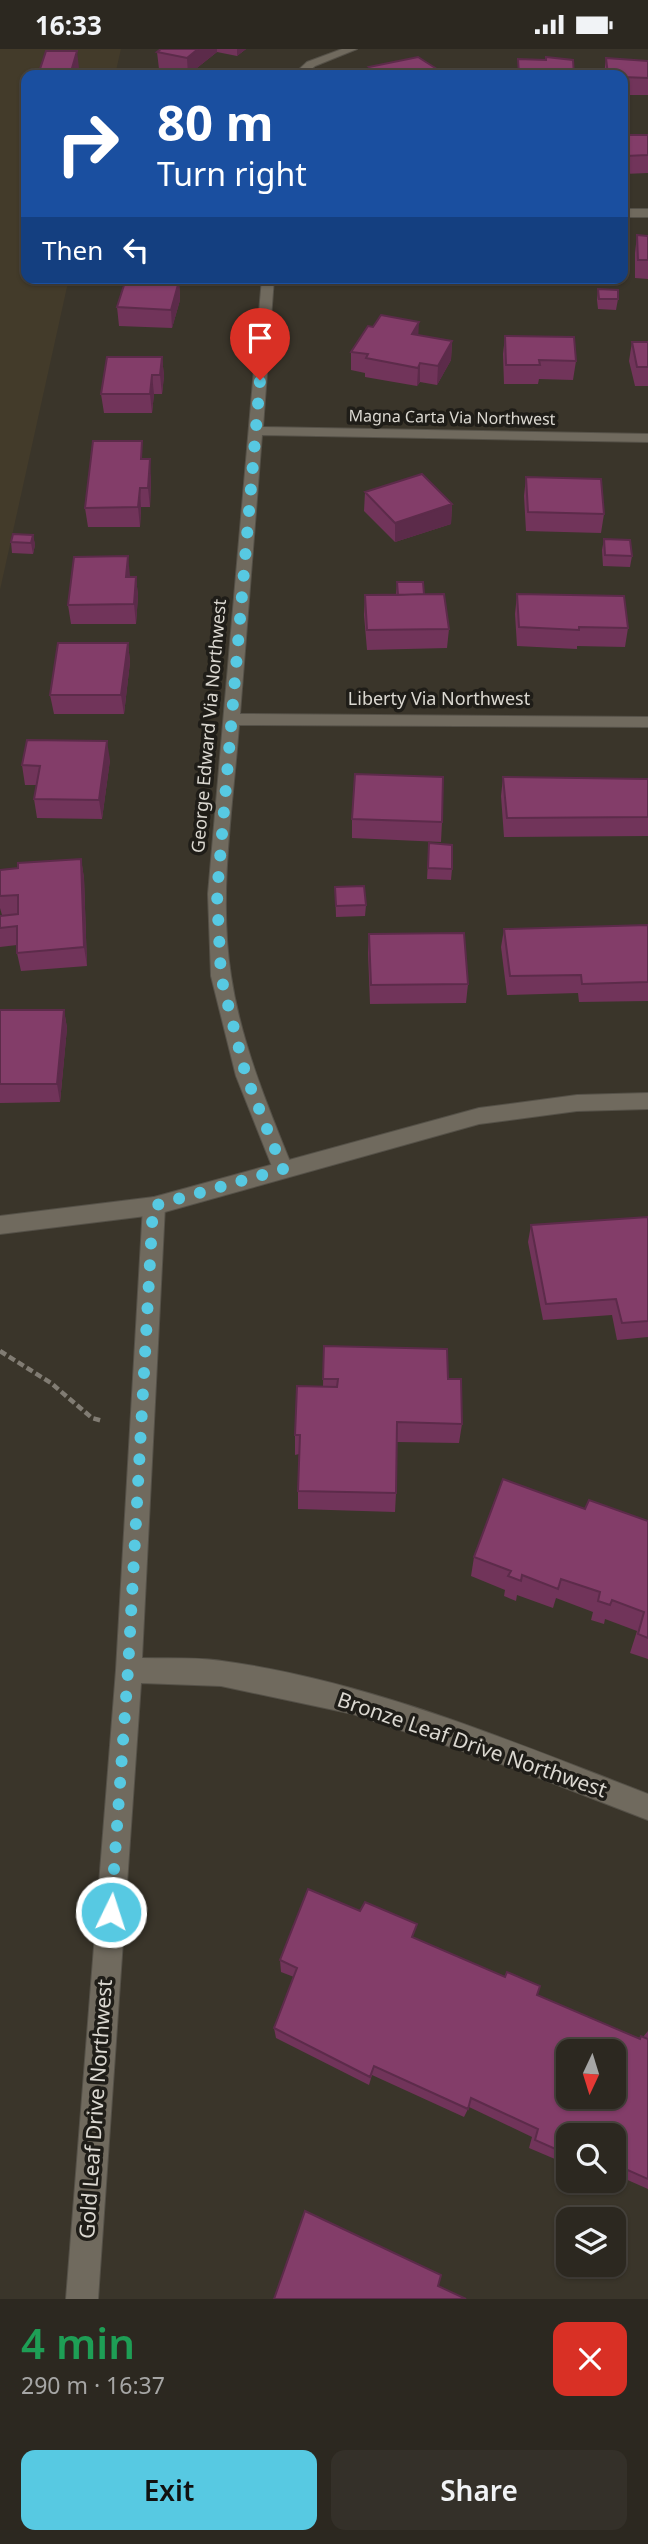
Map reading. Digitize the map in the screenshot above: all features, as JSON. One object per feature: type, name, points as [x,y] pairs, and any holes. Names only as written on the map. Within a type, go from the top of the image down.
[{"type":"street","points":[[304,70],[311,64],[352,49]]},
{"type":"street","points":[[628,213],[648,213]]},
{"type":"street","name":"George Edward Via Northwest","points":[[267,284],[217,894],[221,977],[246,1076],[283,1169]]},
{"type":"street","name":"Magna Carta Via Northwest","points":[[255,431],[648,438]]},
{"type":"street","name":"Liberty Via Northwest","points":[[230,719],[648,722]]},
{"type":"street","points":[[0,1225],[153,1206],[479,1116],[577,1103],[648,1101]]},
{"type":"street","name":"Gold Leaf Drive Northwest","points":[[82,2299],[128,1670],[153,1206]]},
{"type":"street","name":"Bronze Leaf Drive Northwest","points":[[128,1670],[221,1674],[353,1701],[516,1756],[648,1807]]},
{"type":"path","points":[[0,1352],[51,1383],[92,1418],[141,1433]]},
{"type":"shaded area","points":[[0,49],[121,49],[116,70],[21,70],[21,284],[68,284],[0,590]]},
{"type":"building","points":[[161,49],[198,49],[187,58],[157,52]]},
{"type":"building","points":[[46,51],[77,51],[71,70],[40,70]]},
{"type":"building","points":[[418,57],[438,70],[374,70],[369,67]]},
{"type":"building","points":[[546,57],[573,60],[574,70],[519,70],[518,59],[546,60]]},
{"type":"building","points":[[606,58],[648,61],[648,78],[628,77],[628,70],[607,70]]},
{"type":"building","points":[[628,135],[648,135],[648,155],[628,156]]},
{"type":"building","points":[[637,235],[648,236],[648,260],[638,260]]},
{"type":"building","points":[[124,284],[178,284],[171,310],[117,307]]},
{"type":"building","points":[[598,289],[618,290],[618,299],[599,299]]},
{"type":"building","points":[[381,315],[419,322],[412,334],[452,341],[438,366],[420,363],[418,368],[366,358],[368,354],[351,352],[368,326],[373,327]]},
{"type":"building","points":[[505,336],[574,337],[576,361],[539,360],[540,365],[506,365]]},
{"type":"building","points":[[632,342],[648,342],[648,367],[637,367]]},
{"type":"building","points":[[107,357],[162,357],[160,375],[152,375],[150,394],[101,394]]},
{"type":"building","points":[[93,441],[142,441],[141,459],[150,459],[148,488],[140,488],[138,507],[85,508]]},
{"type":"building","points":[[422,474],[452,504],[395,523],[365,492]]},
{"type":"building","points":[[526,477],[601,479],[604,514],[528,512]]},
{"type":"building","points":[[13,534],[33,535],[31,543],[11,542]]},
{"type":"building","points":[[604,539],[630,540],[632,556],[605,555]]},
{"type":"building","points":[[128,556],[126,577],[136,577],[134,604],[68,605],[74,557]]},
{"type":"building","points":[[397,582],[423,582],[424,594],[398,595]]},
{"type":"building","points":[[444,594],[449,629],[367,630],[365,595]]},
{"type":"building","points":[[517,594],[624,596],[628,628],[579,627],[579,630],[519,627]]},
{"type":"building","points":[[58,643],[128,643],[121,695],[50,695]]},
{"type":"building","points":[[27,740],[107,741],[99,800],[34,799],[40,766],[22,765]]},
{"type":"building","points":[[355,774],[443,777],[442,822],[352,819]]},
{"type":"building","points":[[503,777],[648,779],[648,817],[507,818]]},
{"type":"building","points":[[429,843],[452,845],[452,869],[428,868]]},
{"type":"building","points":[[81,859],[84,947],[17,953],[17,926],[0,928],[0,916],[18,914],[18,895],[0,896],[0,870],[18,868],[18,863]]},
{"type":"building","points":[[364,886],[366,905],[336,906],[335,887]]},
{"type":"building","points":[[648,925],[648,982],[582,984],[581,975],[510,976],[504,929]]},
{"type":"building","points":[[464,933],[468,984],[371,985],[369,934]]},
{"type":"building","points":[[0,1010],[64,1010],[57,1084],[0,1084]]},
{"type":"building","points":[[648,1217],[648,1321],[622,1323],[616,1299],[546,1304],[531,1225]]},
{"type":"building","points":[[324,1346],[447,1349],[448,1379],[461,1379],[462,1424],[397,1422],[396,1493],[298,1491],[300,1435],[295,1435],[297,1386],[337,1387],[338,1379],[323,1379]]},
{"type":"building","points":[[503,1479],[585,1509],[589,1500],[648,1521],[648,1638],[638,1634],[644,1612],[612,1600],[610,1605],[598,1601],[600,1592],[561,1579],[558,1589],[522,1575],[521,1581],[508,1576],[511,1571],[474,1557]]},
{"type":"building","points":[[308,1889],[360,1911],[365,1902],[417,1924],[412,1937],[505,1977],[507,1972],[540,1986],[537,1995],[640,2039],[641,2036],[648,2039],[648,2179],[626,2169],[626,2123],[556,2123],[556,2149],[535,2140],[538,2129],[471,2098],[468,2109],[374,2066],[370,2077],[274,2028],[297,1968],[280,1960]]},
{"type":"building","points":[[305,2211],[441,2275],[438,2286],[466,2299],[274,2299]]},
{"type":"route","points":[[111,1912],[128,1670],[153,1206],[283,1169],[246,1076],[221,977],[217,894],[260,380]]}]
